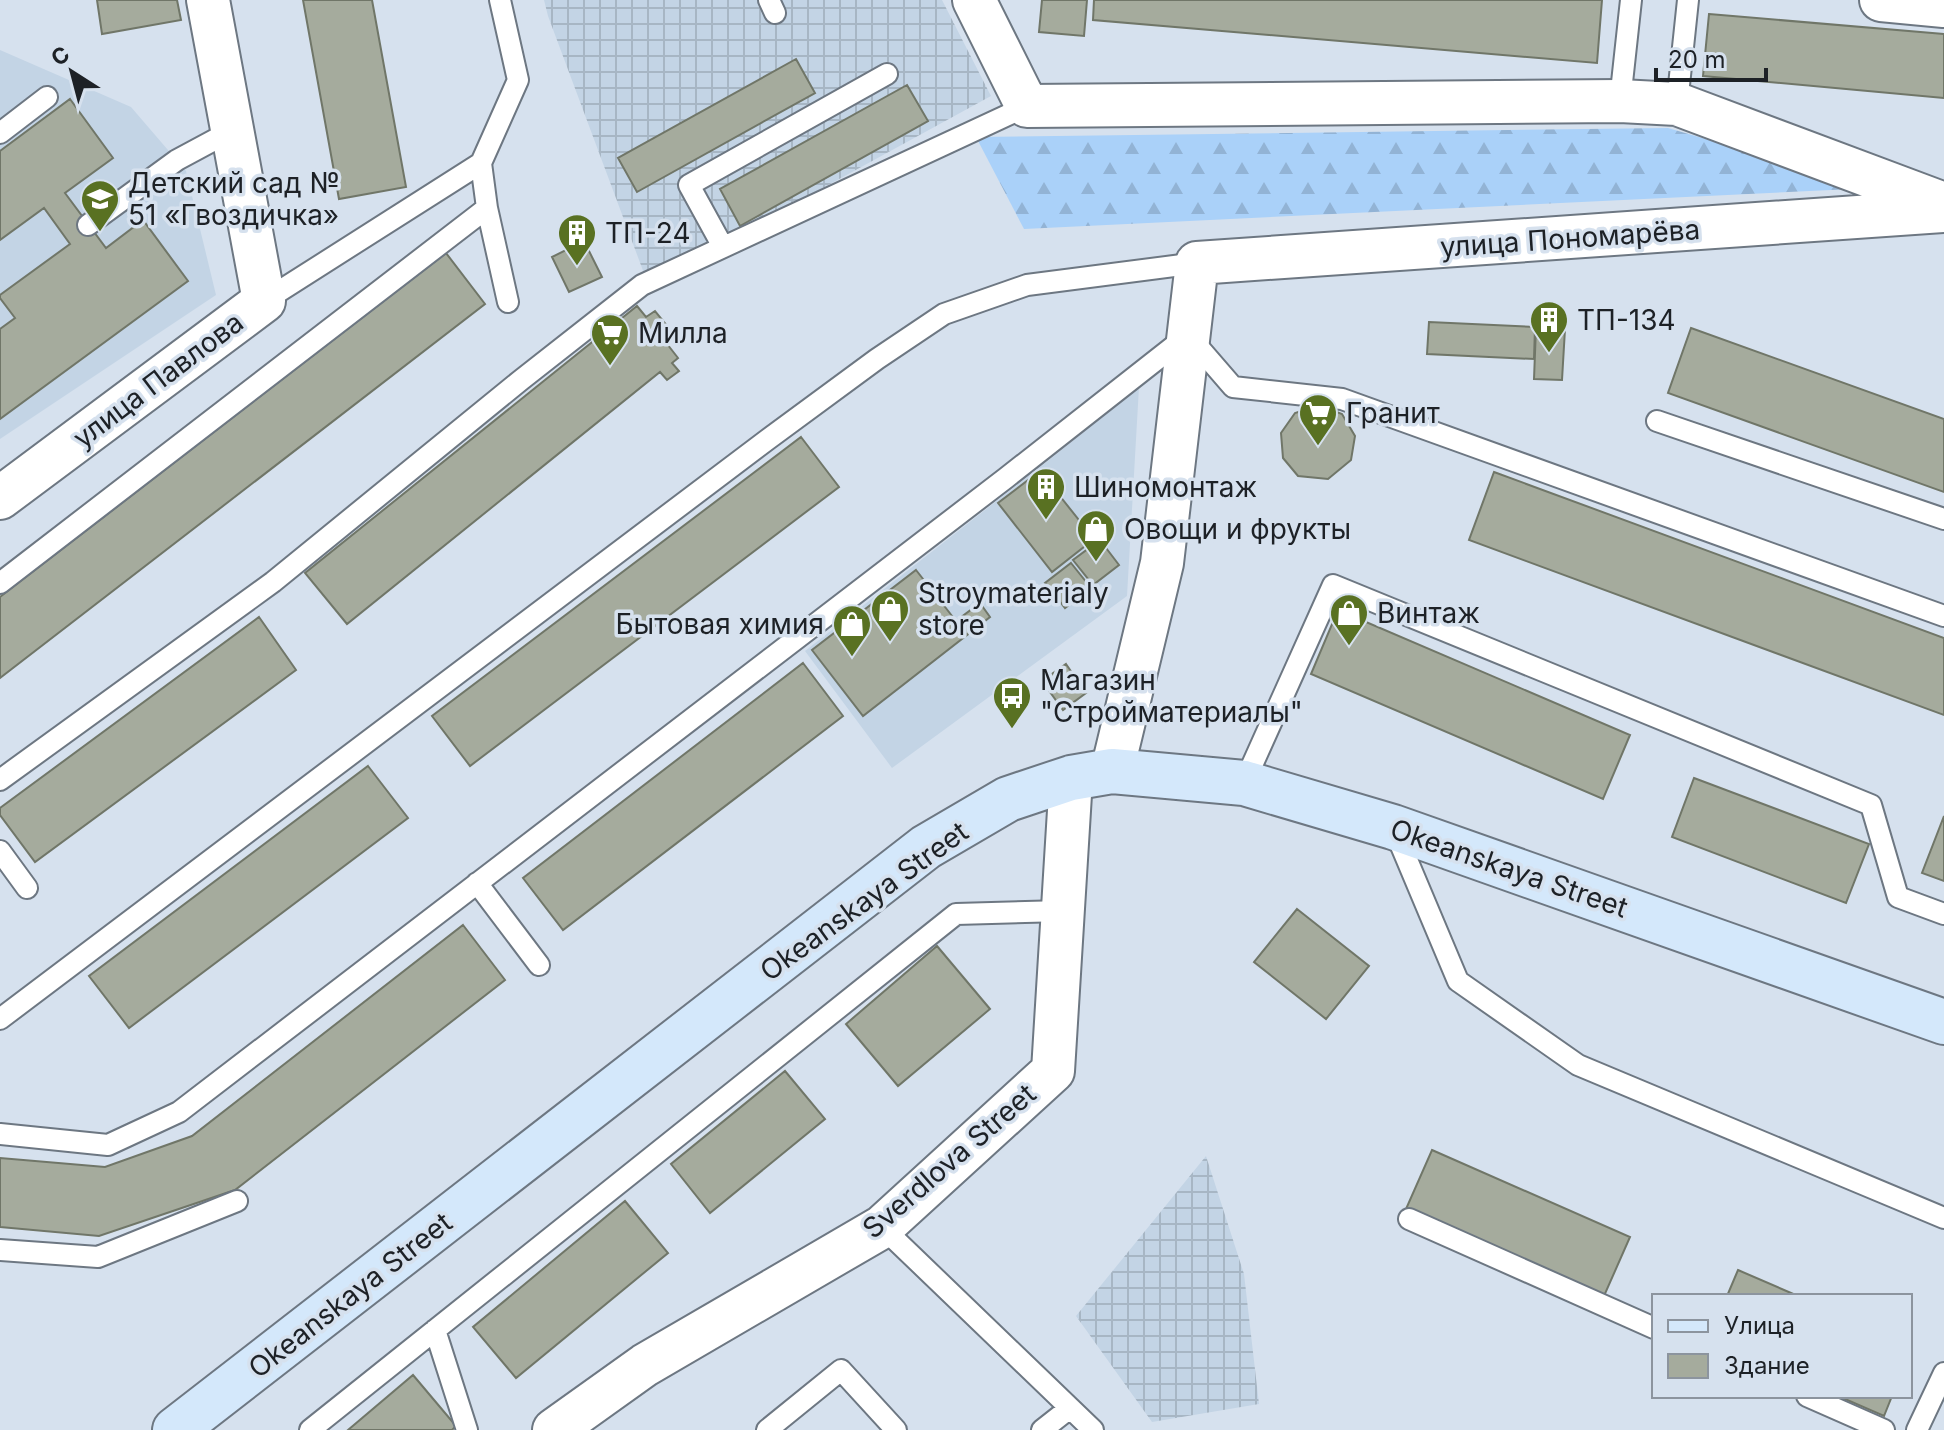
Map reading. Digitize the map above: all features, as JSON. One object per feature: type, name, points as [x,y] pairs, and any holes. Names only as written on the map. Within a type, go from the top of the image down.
[{"type":"main road","name":"Okeanskaya Street","points":[[175,1430],[926,847],[1008,799],[1092,774],[1244,783],[1393,827],[1944,1022]]},
{"type":"street","name":"улица Павлова","points":[[0,498],[264,301],[208,0]]},
{"type":"street","points":[[974,0],[1027,106],[1620,101],[1677,104],[1944,204]]},
{"type":"street","points":[[1881,0],[1944,6]]},
{"type":"street","name":"улица Пономарёва","points":[[1197,263],[1944,211]]},
{"type":"street","name":"Sverdlova Street","points":[[554,1430],[645,1365],[882,1227],[1053,1071],[1063,911],[1092,774],[1162,563],[1197,263]]},
{"type":"lane","points":[[500,0],[518,80],[481,163],[487,208],[508,302]]},
{"type":"lane","points":[[1620,101],[1631,0]]},
{"type":"lane","points":[[1677,104],[1688,0]]},
{"type":"lane","points":[[723,247],[689,185],[887,74]]},
{"type":"lane","points":[[0,133],[47,97]]},
{"type":"lane","points":[[0,780],[273,582],[642,285],[1027,106]]},
{"type":"lane","points":[[88,225],[177,160],[231,131]]},
{"type":"lane","points":[[264,301],[481,163]]},
{"type":"lane","points":[[0,583],[487,208]]},
{"type":"lane","points":[[0,1019],[767,440],[944,314],[1027,285],[1197,263]]},
{"type":"lane","points":[[0,1134],[108,1145],[179,1112],[1188,335],[1233,387],[1342,399],[1944,616]]},
{"type":"lane","points":[[1657,421],[1944,519]]},
{"type":"lane","points":[[1244,783],[1333,585],[1871,805],[1898,897],[1944,914]]},
{"type":"lane","points":[[1393,827],[1458,981],[1578,1065],[1944,1218]]},
{"type":"lane","points":[[0,851],[27,888]]},
{"type":"lane","points":[[477,883],[539,965]]},
{"type":"lane","points":[[310,1430],[956,914],[1063,911]]},
{"type":"lane","points":[[0,1250],[98,1257],[237,1201]]},
{"type":"lane","points":[[1409,1219],[1652,1327]]},
{"type":"lane","points":[[882,1227],[1093,1430]]},
{"type":"lane","points":[[435,1330],[467,1430]]},
{"type":"lane","points":[[767,1430],[841,1370],[896,1430]]},
{"type":"lane","points":[[1917,1430],[1944,1373]]},
{"type":"lane","points":[[1812,1398],[1884,1430]]},
{"type":"lane","points":[[1042,1430],[1070,1408]]},
{"type":"shaded area","points":[[544,0],[942,0],[991,96],[744,231],[645,276]]},
{"type":"shaded area","name":"Детский сад № 51 «Гвоздичка»","points":[[0,50],[131,107],[186,171],[216,295],[0,439]]},
{"type":"shaded area","points":[[1139,387],[1127,596],[892,768],[805,651]]},
{"type":"shaded area","points":[[1206,1156],[1244,1274],[1259,1404],[1152,1422],[1076,1316]]},
{"type":"green space","points":[[1668,128],[1873,188],[1024,229],[976,137]]},
{"type":"building","points":[[97,0],[177,0],[181,20],[102,34]]},
{"type":"building","points":[[303,0],[372,0],[406,187],[339,199]]},
{"type":"building","points":[[1042,0],[1087,0],[1084,36],[1039,32]]},
{"type":"building","points":[[1094,0],[1602,0],[1597,63],[1093,20]]},
{"type":"building","points":[[1709,14],[1944,34],[1944,98],[1703,76]]},
{"type":"building","points":[[796,59],[815,93],[637,192],[618,158]]},
{"type":"building","points":[[907,85],[928,121],[740,226],[720,189]]},
{"type":"building","points":[[70,99],[113,158],[65,193],[106,248],[143,220],[188,281],[0,419],[0,329],[15,318],[0,295],[70,244],[44,208],[0,240],[0,151]]},
{"type":"building","name":"ТП-24","points":[[584,241],[602,277],[569,292],[552,257]]},
{"type":"building","points":[[446,253],[485,304],[0,678],[0,597]]},
{"type":"building","points":[[637,306],[646,317],[655,311],[673,333],[664,340],[678,358],[672,363],[679,371],[667,380],[660,372],[347,624],[305,573]]},
{"type":"building","points":[[1429,322],[1535,327],[1534,359],[1427,354]]},
{"type":"building","name":"ТП-134","points":[[1536,327],[1565,329],[1562,380],[1534,379]]},
{"type":"building","points":[[1691,328],[1944,419],[1944,492],[1668,393]]},
{"type":"building","name":"Гранит","points":[[1319,405],[1342,414],[1355,436],[1351,460],[1328,479],[1298,476],[1283,458],[1281,433],[1295,413]]},
{"type":"building","points":[[801,437],[839,487],[470,766],[432,716]]},
{"type":"building","name":"Шиномонтаж","points":[[1040,471],[1094,539],[1052,572],[998,503]]},
{"type":"building","points":[[1494,472],[1944,638],[1944,715],[1469,540]]},
{"type":"building","name":"Овощи и фрукты","points":[[1100,540],[1119,565],[1093,585],[1073,560]]},
{"type":"building","points":[[1071,563],[1091,588],[1065,608],[1045,583]]},
{"type":"building","name":"Stroymaterialy store","points":[[916,570],[967,635],[863,716],[812,650]]},
{"type":"building","points":[[980,603],[990,617],[967,635],[956,621]]},
{"type":"building","points":[[1338,610],[1630,735],[1603,799],[1311,674]]},
{"type":"building","points":[[259,617],[296,670],[35,862],[0,815],[0,808]]},
{"type":"building","points":[[803,663],[843,716],[563,930],[523,878]]},
{"type":"building","points":[[1066,664],[1086,693],[1063,710],[1042,681]]},
{"type":"building","points":[[368,766],[408,818],[129,1028],[89,976]]},
{"type":"building","points":[[1694,778],[1869,844],[1846,903],[1672,837]]},
{"type":"building","points":[[1944,816],[1944,881],[1922,873]]},
{"type":"building","points":[[1297,909],[1369,966],[1326,1019],[1254,962]]},
{"type":"building","points":[[463,925],[505,980],[235,1190],[99,1236],[0,1227],[0,1158],[105,1167],[192,1136]]},
{"type":"building","points":[[937,946],[990,1009],[898,1086],[846,1024]]},
{"type":"building","points":[[785,1071],[825,1119],[710,1213],[671,1164]]},
{"type":"building","points":[[1432,1150],[1630,1237],[1604,1296],[1406,1209]]},
{"type":"building","points":[[625,1201],[668,1253],[516,1378],[473,1327]]},
{"type":"building","points":[[1738,1270],[1793,1294],[1728,1294]]},
{"type":"building","points":[[413,1375],[456,1426],[452,1430],[348,1430]]},
{"type":"building","points":[[1843,1398],[1891,1398],[1884,1416]]},
{"type":"place","name":"Детский сад № 51 «Гвоздичка»","points":[[100,233]]},
{"type":"place","name":"ТП-24","points":[[577,267]]},
{"type":"place","name":"ТП-134","points":[[1549,354]]},
{"type":"place","name":"Милла","points":[[610,367]]},
{"type":"place","name":"Гранит","points":[[1318,447]]},
{"type":"place","name":"Шиномонтаж","points":[[1046,521]]},
{"type":"place","name":"Овощи и фрукты","points":[[1096,563]]},
{"type":"place","name":"Stroymaterialy store","points":[[890,643]]},
{"type":"place","name":"Винтаж","points":[[1349,647]]},
{"type":"place","name":"Бытовая химия","points":[[852,658]]},
{"type":"place","name":"Магазин \"Стройматериалы\"","points":[[1012,730]]}]
